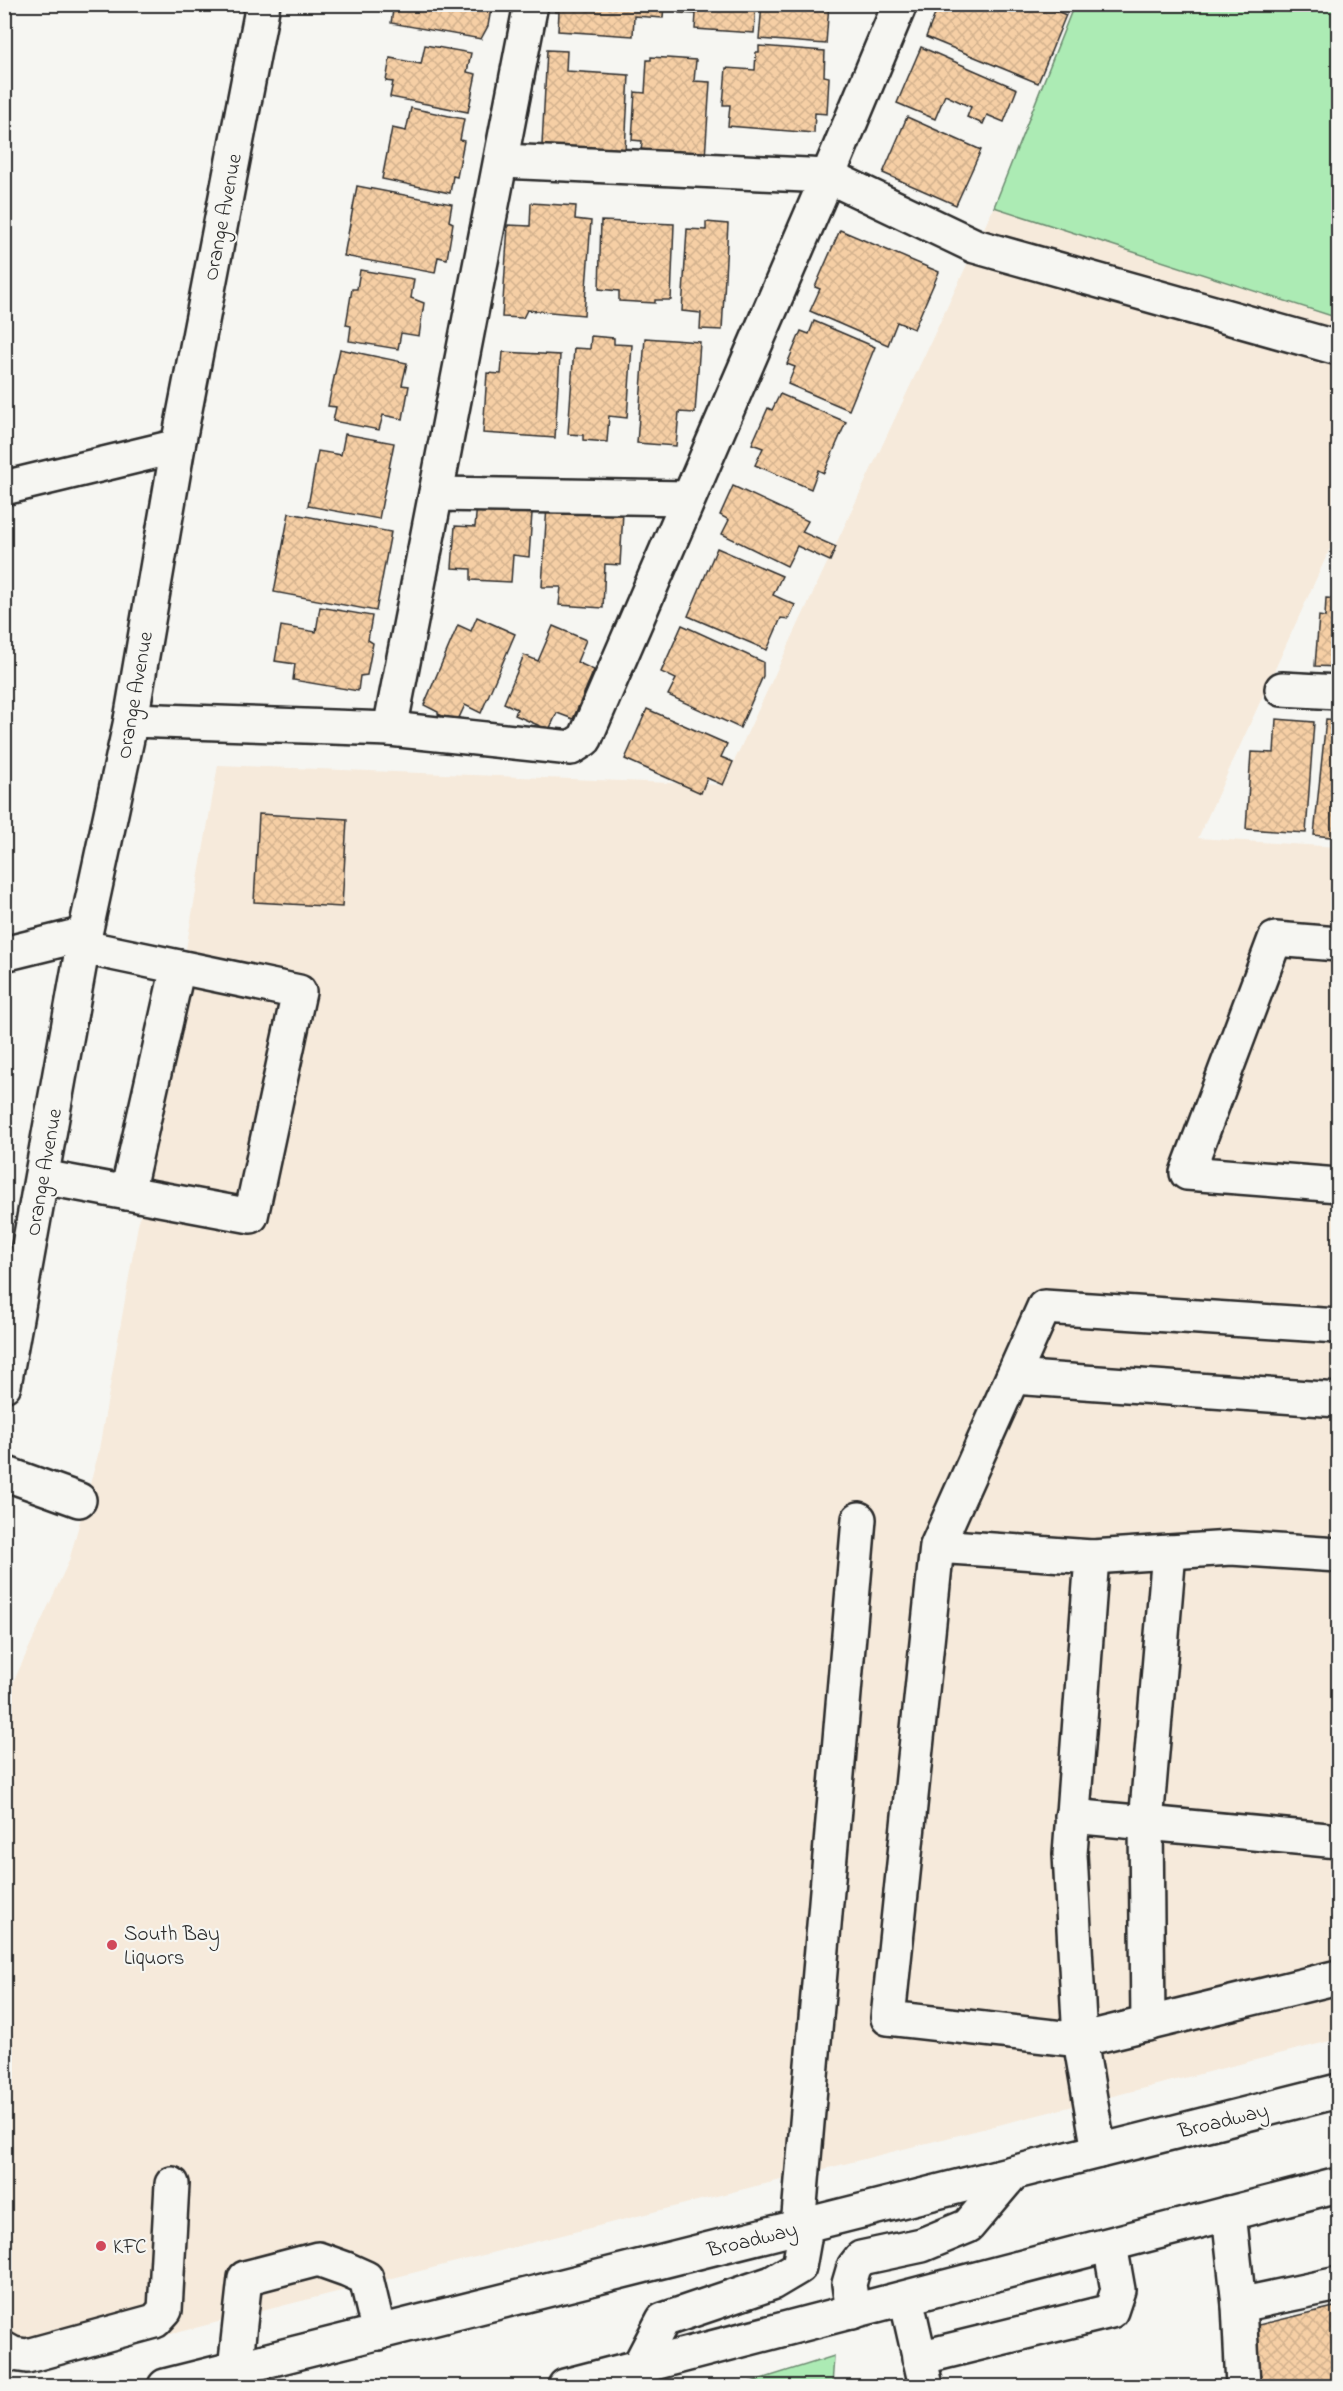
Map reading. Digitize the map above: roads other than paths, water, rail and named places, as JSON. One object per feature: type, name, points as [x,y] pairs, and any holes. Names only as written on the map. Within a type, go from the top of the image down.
[{"type":"main road","name":"Orange Avenue","points":[[4,1385],[84,941],[131,720],[178,446],[263,4]]},
{"type":"main road","points":[[390,729],[531,4]]},
{"type":"main road","points":[[131,720],[390,729],[571,748],[585,739],[900,4]]},
{"type":"main road","points":[[502,161],[828,176],[975,246],[1338,348]]},
{"type":"main road","points":[[4,488],[178,446]]},
{"type":"main road","points":[[436,494],[688,498]]},
{"type":"main road","points":[[1282,689],[1338,692]]},
{"type":"main road","points":[[1338,944],[1275,939],[1187,1173],[1338,1185]]},
{"type":"main road","points":[[4,954],[84,941],[178,967],[299,992],[251,1216],[42,1177]]},
{"type":"main road","points":[[127,1193],[178,967]]},
{"type":"main road","points":[[1338,1326],[1044,1307],[937,1546],[888,2018],[1080,2040],[1338,1977]]},
{"type":"main road","points":[[1012,1377],[1338,1400]]},
{"type":"main road","points":[[4,1473],[80,1500]]},
{"type":"main road","points":[[638,2368],[663,2320],[772,2283],[799,2267],[804,2239],[798,2227],[859,1519]]},
{"type":"main road","points":[[937,1546],[1092,1557],[1231,1548],[1338,1555]]},
{"type":"main road","points":[[1148,2024],[1146,1823],[1169,1552]]},
{"type":"main road","points":[[1092,1557],[1070,1854],[1080,2040],[1099,2151]]},
{"type":"main road","points":[[1072,1816],[1338,1840]]},
{"type":"main road","name":"Broadway","points":[[165,2386],[1338,2091]]},
{"type":"main road","points":[[853,2312],[849,2284],[854,2267],[861,2258],[922,2245],[968,2226],[1013,2173]]},
{"type":"main road","points":[[4,2349],[13,2354],[27,2356],[155,2321],[165,2310],[172,2184]]},
{"type":"main road","points":[[565,2386],[1338,2185]]},
{"type":"main road","points":[[1229,2214],[1239,2305],[1243,2386]]},
{"type":"main road","points":[[906,2298],[922,2372],[1111,2311],[1118,2290],[1110,2245]]},
{"type":"main road","points":[[235,2369],[245,2278],[318,2259],[366,2278],[378,2333]]},
{"type":"main road","points":[[1239,2305],[1338,2284]]},
{"type":"place","name":"South Bay Liquors","points":[[112,1945]]},
{"type":"place","name":"KFC","points":[[101,2246]]}]
